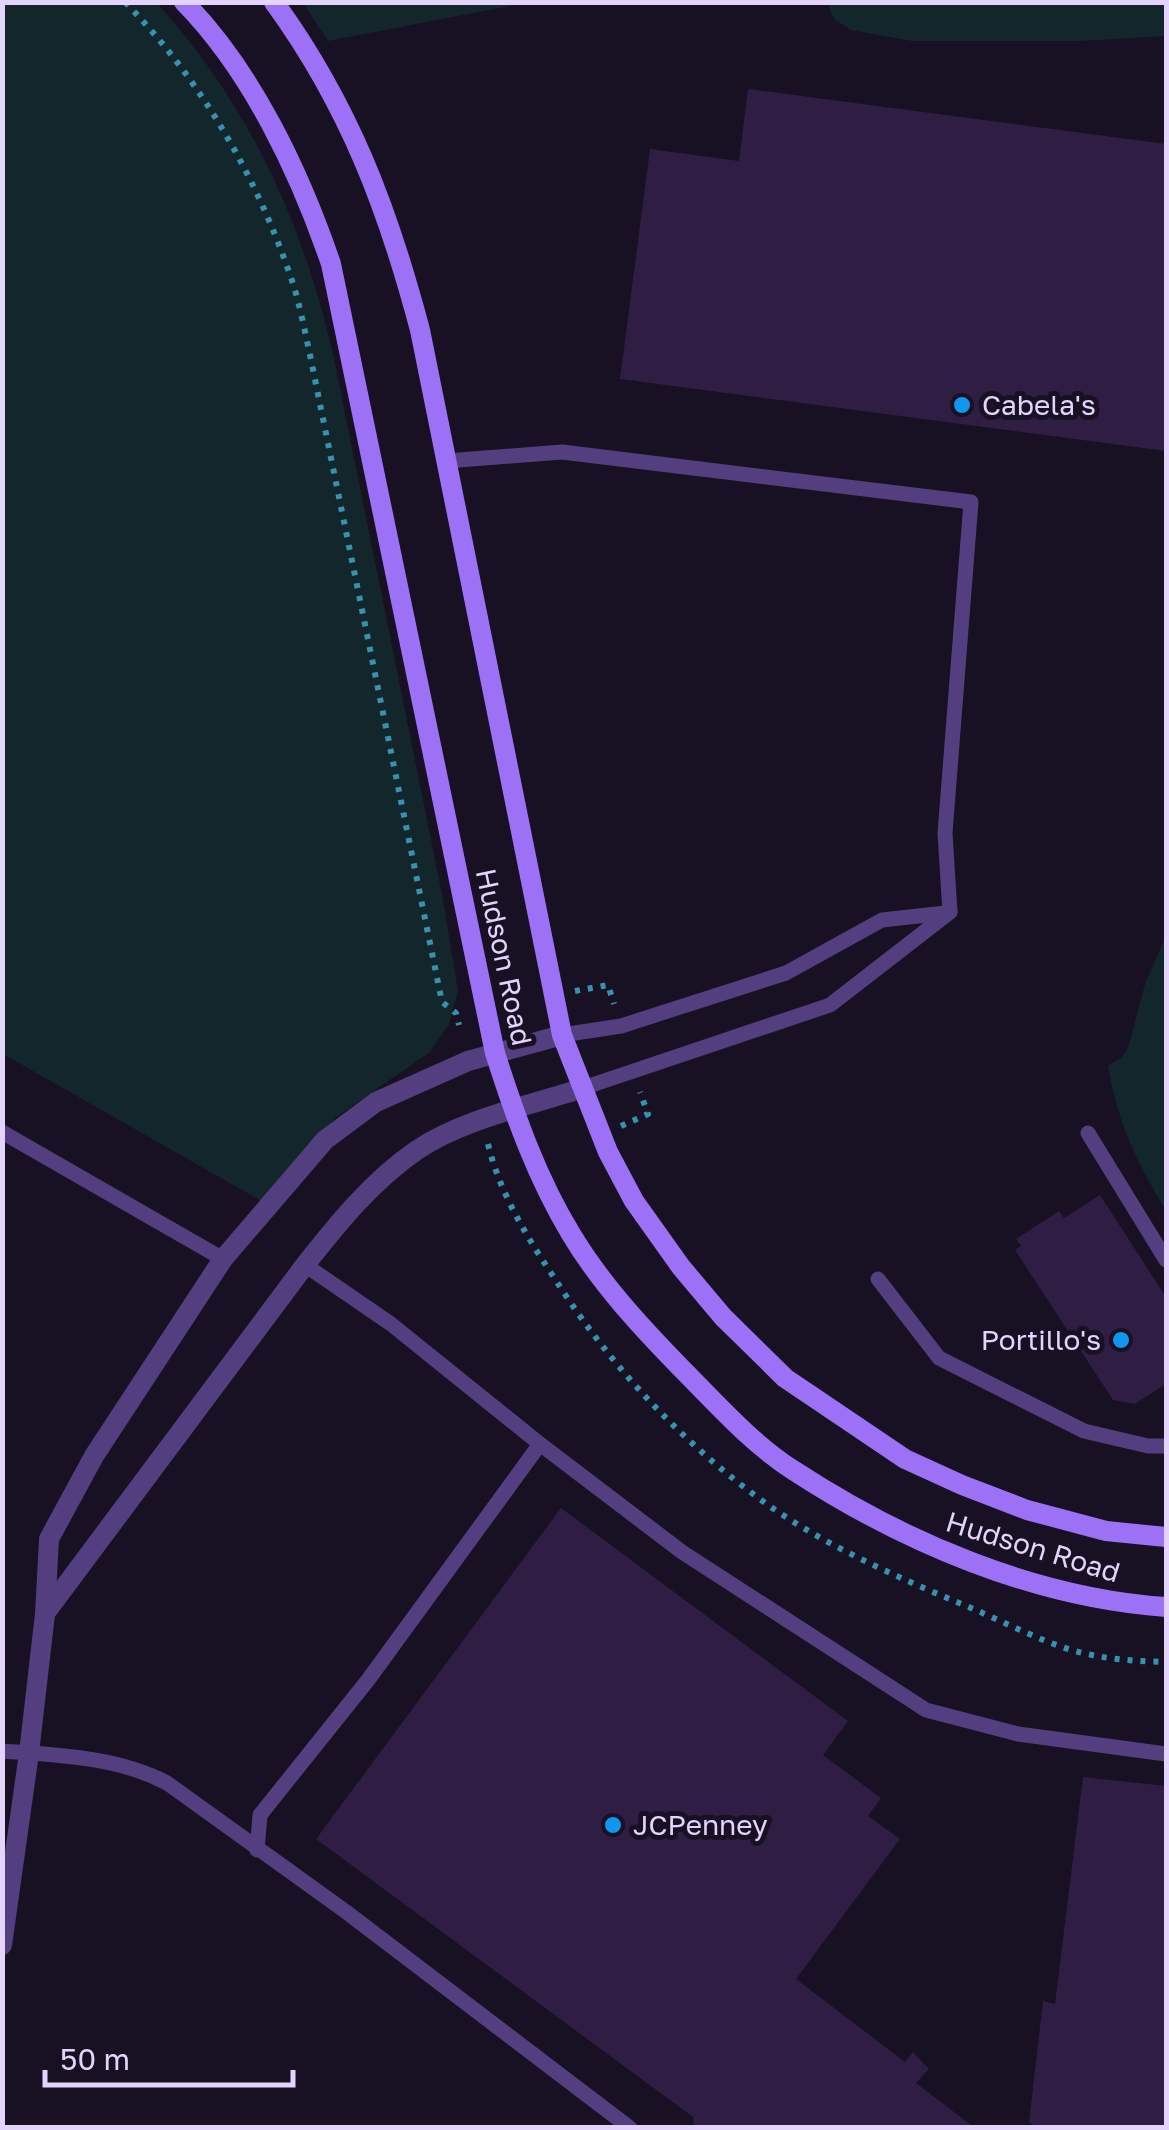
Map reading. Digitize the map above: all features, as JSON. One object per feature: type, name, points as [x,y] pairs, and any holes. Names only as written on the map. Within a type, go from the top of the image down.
[{"type":"street","name":"Hudson Road","points":[[184,2],[251,91],[312,208],[331,264],[495,1054],[541,1179],[572,1236],[622,1305],[747,1434],[792,1470],[924,1542],[1001,1572],[1128,1605],[1166,1607]]},
{"type":"street","name":"Hudson Road","points":[[274,2],[304,44],[353,132],[398,246],[446,461],[562,1035],[608,1152],[634,1201],[723,1317],[785,1378],[905,1459],[1027,1510],[1106,1531],[1166,1537]]},
{"type":"street","points":[[2,1945],[29,1753],[49,1539],[94,1456],[223,1259],[325,1140],[376,1102],[468,1060],[562,1035]]},
{"type":"street","points":[[45,1614],[305,1265],[348,1211],[384,1175],[421,1147],[483,1120],[583,1088]]},
{"type":"lane","points":[[446,461],[562,452],[970,502],[945,833],[950,912]]},
{"type":"lane","points":[[562,1035],[621,1026],[786,973],[882,920],[950,912]]},
{"type":"lane","points":[[583,1088],[830,1004],[950,912]]},
{"type":"lane","points":[[2,1132],[223,1259]]},
{"type":"lane","points":[[1088,1134],[1166,1260]]},
{"type":"lane","points":[[305,1265],[391,1324],[682,1552],[926,1710],[1018,1734],[1166,1754]]},
{"type":"lane","points":[[878,1279],[939,1358],[1084,1431],[1148,1446],[1166,1446]]},
{"type":"lane","points":[[257,1850],[260,1815],[368,1680],[540,1444]]},
{"type":"lane","points":[[2,1751],[142,1770],[167,1783],[345,1911],[630,2128]]},
{"type":"path","points":[[125,2],[193,80],[264,207],[291,276],[442,1002],[456,1013]]},
{"type":"shaded area","points":[[3,3],[157,3],[219,82],[269,168],[307,261],[334,358],[458,991],[449,1024],[430,1052],[335,1118],[263,1202],[3,1054]]},
{"type":"shaded area","points":[[303,3],[525,3],[328,41]]},
{"type":"shaded area","points":[[827,3],[1166,3],[1166,36],[1081,41],[912,41],[851,30],[834,19]]},
{"type":"shaded area","points":[[1166,936],[1166,1210],[1130,1141],[1116,1104],[1108,1066],[1128,1048],[1145,984]]},
{"type":"building","points":[[748,89],[1166,144],[1166,451],[620,379],[650,149],[739,161]]},
{"type":"building","name":"Portillo's","points":[[1100,1195],[1166,1297],[1166,1384],[1135,1404],[1113,1400],[1015,1250],[1021,1246],[1016,1239],[1059,1211],[1064,1218]]},
{"type":"building","points":[[561,1508],[848,1721],[823,1755],[881,1798],[868,1816],[900,1839],[796,1979],[905,2062],[913,2052],[929,2069],[916,2083],[975,2128],[694,2128],[693,2117],[316,1839]]},
{"type":"building","points":[[1083,1777],[1166,1786],[1164,2128],[1037,2128],[1029,2122],[1043,2001],[1055,2004]]},
{"type":"place","name":"Cabela's","points":[[962,405]]},
{"type":"place","name":"Portillo's","points":[[1121,1340]]},
{"type":"place","name":"JCPenney","points":[[613,1825]]}]
